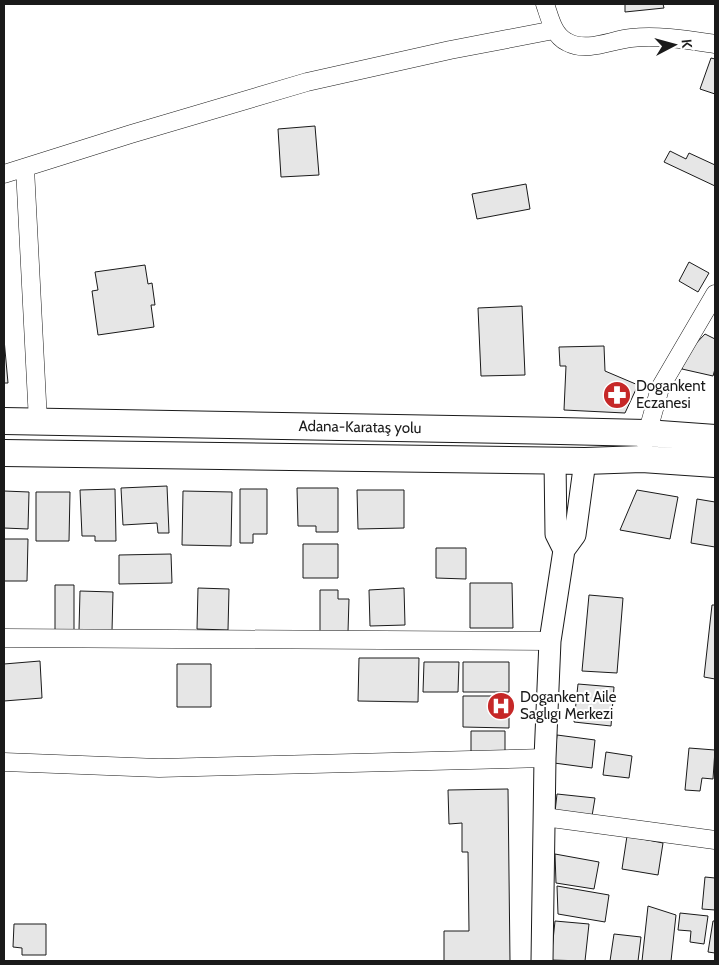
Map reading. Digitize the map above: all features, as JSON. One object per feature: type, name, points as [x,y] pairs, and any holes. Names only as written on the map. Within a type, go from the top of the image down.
[{"type":"main road","name":"Adana-Karataş yolu","points":[[4,421],[646,433],[715,438]]},
{"type":"main road","name":"Adana-Karataş yolu","points":[[4,453],[585,462],[642,459],[715,464]]},
{"type":"street","points":[[545,4],[554,30],[568,42],[588,47],[632,38],[681,38],[715,44]]},
{"type":"street","points":[[4,174],[149,128],[307,82],[450,50],[554,30]]},
{"type":"street","points":[[25,168],[38,421]]},
{"type":"street","points":[[642,459],[646,433],[660,388],[715,294]]},
{"type":"street","points":[[555,461],[556,534],[564,550]]},
{"type":"street","points":[[542,961],[545,758],[550,641],[564,550],[575,535],[585,462]]},
{"type":"street","points":[[4,638],[550,641]]},
{"type":"street","points":[[4,762],[159,768],[545,758]]},
{"type":"street","points":[[544,817],[715,840]]},
{"type":"building","points":[[625,4],[663,4],[664,8],[625,12]]},
{"type":"building","points":[[711,58],[715,59],[715,94],[700,89]]},
{"type":"building","points":[[315,126],[319,175],[281,177],[278,129]]},
{"type":"building","points":[[670,151],[686,159],[689,153],[715,165],[715,186],[664,162]]},
{"type":"building","points":[[526,184],[530,209],[477,219],[472,194]]},
{"type":"building","points":[[689,262],[709,273],[698,292],[679,281]]},
{"type":"building","points":[[145,265],[148,284],[152,283],[155,305],[151,305],[154,327],[98,335],[92,291],[98,290],[95,272]]},
{"type":"building","points":[[522,306],[525,375],[481,376],[478,308]]},
{"type":"building","points":[[705,334],[715,339],[715,369],[713,376],[682,369],[685,355]]},
{"type":"building","points":[[4,339],[8,383],[4,383]]},
{"type":"building","points":[[604,346],[605,371],[638,385],[625,413],[564,410],[566,366],[560,366],[559,347]]},
{"type":"building","points":[[167,486],[169,533],[158,533],[157,523],[123,525],[121,488]]},
{"type":"building","points":[[297,488],[338,488],[338,532],[316,532],[316,526],[298,526]]},
{"type":"building","points":[[115,489],[116,541],[95,541],[95,536],[82,536],[80,490]]},
{"type":"building","points":[[240,489],[267,489],[267,534],[253,534],[253,543],[240,543]]},
{"type":"building","points":[[357,490],[404,490],[404,528],[358,529]]},
{"type":"building","points":[[637,490],[678,497],[670,539],[620,530]]},
{"type":"building","points":[[4,491],[29,492],[28,529],[4,528]]},
{"type":"building","points":[[183,491],[232,492],[231,546],[182,545]]},
{"type":"building","points":[[36,492],[70,492],[69,541],[36,541]]},
{"type":"building","points":[[697,499],[715,502],[715,547],[691,543]]},
{"type":"building","points":[[4,539],[28,539],[27,581],[4,581]]},
{"type":"building","points":[[303,544],[338,544],[338,578],[303,578]]},
{"type":"building","points":[[436,548],[466,548],[466,579],[436,578]]},
{"type":"building","points":[[171,554],[172,583],[119,584],[119,555]]},
{"type":"building","points":[[470,583],[512,583],[513,628],[470,628]]},
{"type":"building","points":[[55,585],[74,585],[74,630],[55,630]]},
{"type":"building","points":[[198,588],[229,589],[228,630],[197,629]]},
{"type":"building","points":[[404,588],[405,625],[370,626],[369,590]]},
{"type":"building","points":[[320,590],[338,590],[338,599],[349,599],[348,632],[320,632]]},
{"type":"building","points":[[80,591],[113,592],[112,631],[79,630]]},
{"type":"building","points":[[589,595],[623,598],[617,673],[582,671]]},
{"type":"building","points":[[712,605],[715,605],[715,679],[704,677]]},
{"type":"building","points":[[359,658],[419,658],[418,702],[358,701]]},
{"type":"building","points":[[40,661],[42,698],[4,701],[4,664]]},
{"type":"building","points":[[424,662],[459,662],[458,692],[423,692]]},
{"type":"building","points":[[463,662],[509,662],[509,692],[463,692]]},
{"type":"building","points":[[177,664],[211,664],[211,707],[177,707]]},
{"type":"building","points":[[578,684],[614,687],[611,726],[574,722]]},
{"type":"building","points":[[463,696],[509,696],[509,728],[463,727]]},
{"type":"building","points":[[471,731],[505,731],[505,757],[471,757]]},
{"type":"building","points":[[557,735],[595,740],[592,768],[554,763]]},
{"type":"building","points":[[689,748],[715,750],[713,779],[702,778],[700,791],[685,790]]},
{"type":"building","points":[[606,752],[632,756],[629,778],[603,775]]},
{"type":"building","points":[[508,789],[510,961],[444,961],[444,931],[469,931],[468,852],[462,852],[462,823],[449,824],[448,790]]},
{"type":"building","points":[[557,794],[595,798],[592,816],[555,812]]},
{"type":"building","points":[[627,836],[663,843],[658,875],[622,869]]},
{"type":"building","points":[[555,854],[599,862],[594,889],[556,883]]},
{"type":"building","points":[[705,877],[715,878],[715,910],[702,909]]},
{"type":"building","points":[[557,886],[609,895],[605,922],[558,914]]},
{"type":"building","points":[[648,906],[676,915],[671,961],[642,961]]},
{"type":"building","points":[[680,913],[708,916],[704,944],[690,942],[691,931],[678,930]]},
{"type":"building","points":[[555,921],[589,924],[585,961],[551,960]]},
{"type":"building","points":[[713,921],[715,921],[715,953],[708,952]]},
{"type":"building","points":[[14,924],[46,924],[46,955],[22,955],[22,948],[13,947]]},
{"type":"building","points":[[614,934],[641,937],[638,961],[610,961]]},
{"type":"place","name":"Dogankent Eczanesi","points":[[617,395]]},
{"type":"place","name":"Dogankent Aile Saglıgı Merkezi","points":[[501,706]]}]
